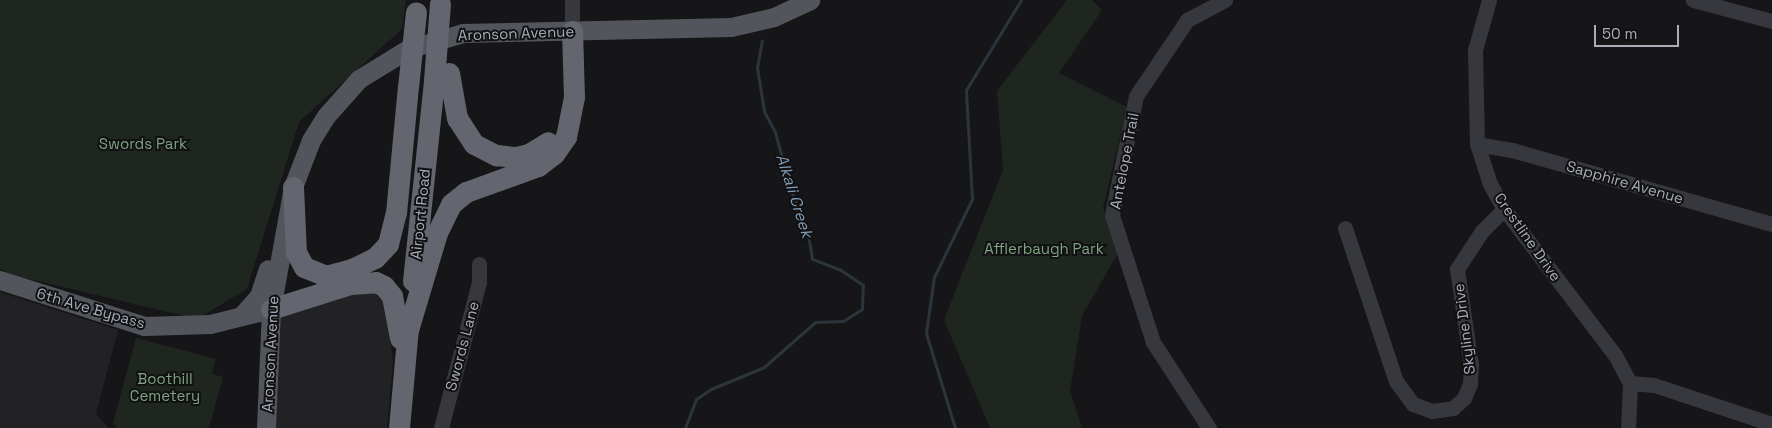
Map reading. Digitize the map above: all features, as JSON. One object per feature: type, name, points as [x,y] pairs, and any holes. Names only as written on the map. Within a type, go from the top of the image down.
[{"type":"highway","name":"Airport Road","points":[[399,428],[408,330],[442,76],[441,2]]},
{"type":"highway","points":[[293,187],[296,252],[304,267],[326,276],[352,269],[375,258],[388,244],[396,213],[416,6]]},
{"type":"highway","points":[[408,330],[437,233],[451,204],[466,192],[538,166],[554,154],[566,137],[572,111],[572,31]]},
{"type":"highway","points":[[442,76],[462,127],[474,144],[496,155],[516,157],[539,149],[555,137],[572,111]]},
{"type":"highway","points":[[271,309],[358,282],[367,281],[384,286],[392,296],[397,310],[404,376]]},
{"type":"main road","name":"Aronson Avenue","points":[[266,428],[271,309],[293,187],[311,140],[326,116],[348,90],[379,65],[433,40],[463,33],[708,29],[749,24],[804,4]]},
{"type":"main road","points":[[242,315],[263,289],[274,241],[293,187]]},
{"type":"main road","name":"6th Ave Bypass","points":[[0,280],[144,326],[210,324],[271,309]]},
{"type":"street","points":[[572,0],[572,31]]},
{"type":"street","name":"Antelope Trail","points":[[1209,428],[1153,342],[1112,215],[1136,96],[1187,20],[1225,0]]},
{"type":"street","name":"Crestline Drive","points":[[1489,0],[1475,50],[1478,144],[1490,184],[1504,209],[1615,355],[1630,383]]},
{"type":"street","points":[[1693,0],[1741,6],[1772,21]]},
{"type":"street","name":"Sapphire Avenue","points":[[1478,144],[1512,150],[1772,224]]},
{"type":"street","name":"Skyline Drive","points":[[1346,228],[1396,381],[1413,404],[1432,411],[1452,408],[1464,398],[1470,384],[1471,365],[1457,269],[1482,231],[1504,209]]},
{"type":"street","name":"Swords Lane","points":[[440,428],[479,282],[479,264]]},
{"type":"street","points":[[1628,428],[1630,383],[1654,385],[1772,424]]},
{"type":"shaded area","points":[[372,287],[384,296],[393,362],[387,428],[275,428],[278,318]]},
{"type":"shaded area","points":[[0,292],[118,330],[96,414],[109,428],[0,428]]},
{"type":"green space","name":"Swords Park","points":[[0,0],[406,0],[402,29],[299,122],[247,289],[197,319],[13,275],[0,269]]},
{"type":"green space","name":"Afflerbaugh Park","points":[[1067,0],[1092,0],[1102,10],[1059,73],[1127,107],[1103,208],[1118,253],[1082,316],[1070,391],[1082,428],[990,428],[944,320],[1003,170],[997,91]]},
{"type":"green space","name":"Boothill Cemetery","points":[[136,338],[216,359],[212,374],[223,377],[209,428],[117,428],[113,423]]},
{"type":"waterway","points":[[955,428],[926,333],[934,277],[972,199],[966,90],[1021,0]]},
{"type":"waterway","name":"Alkali Creek","points":[[685,428],[696,399],[711,389],[764,367],[815,322],[843,321],[862,309],[863,285],[841,270],[812,259],[807,227],[791,191],[775,132],[764,111],[757,68],[762,40]]}]
